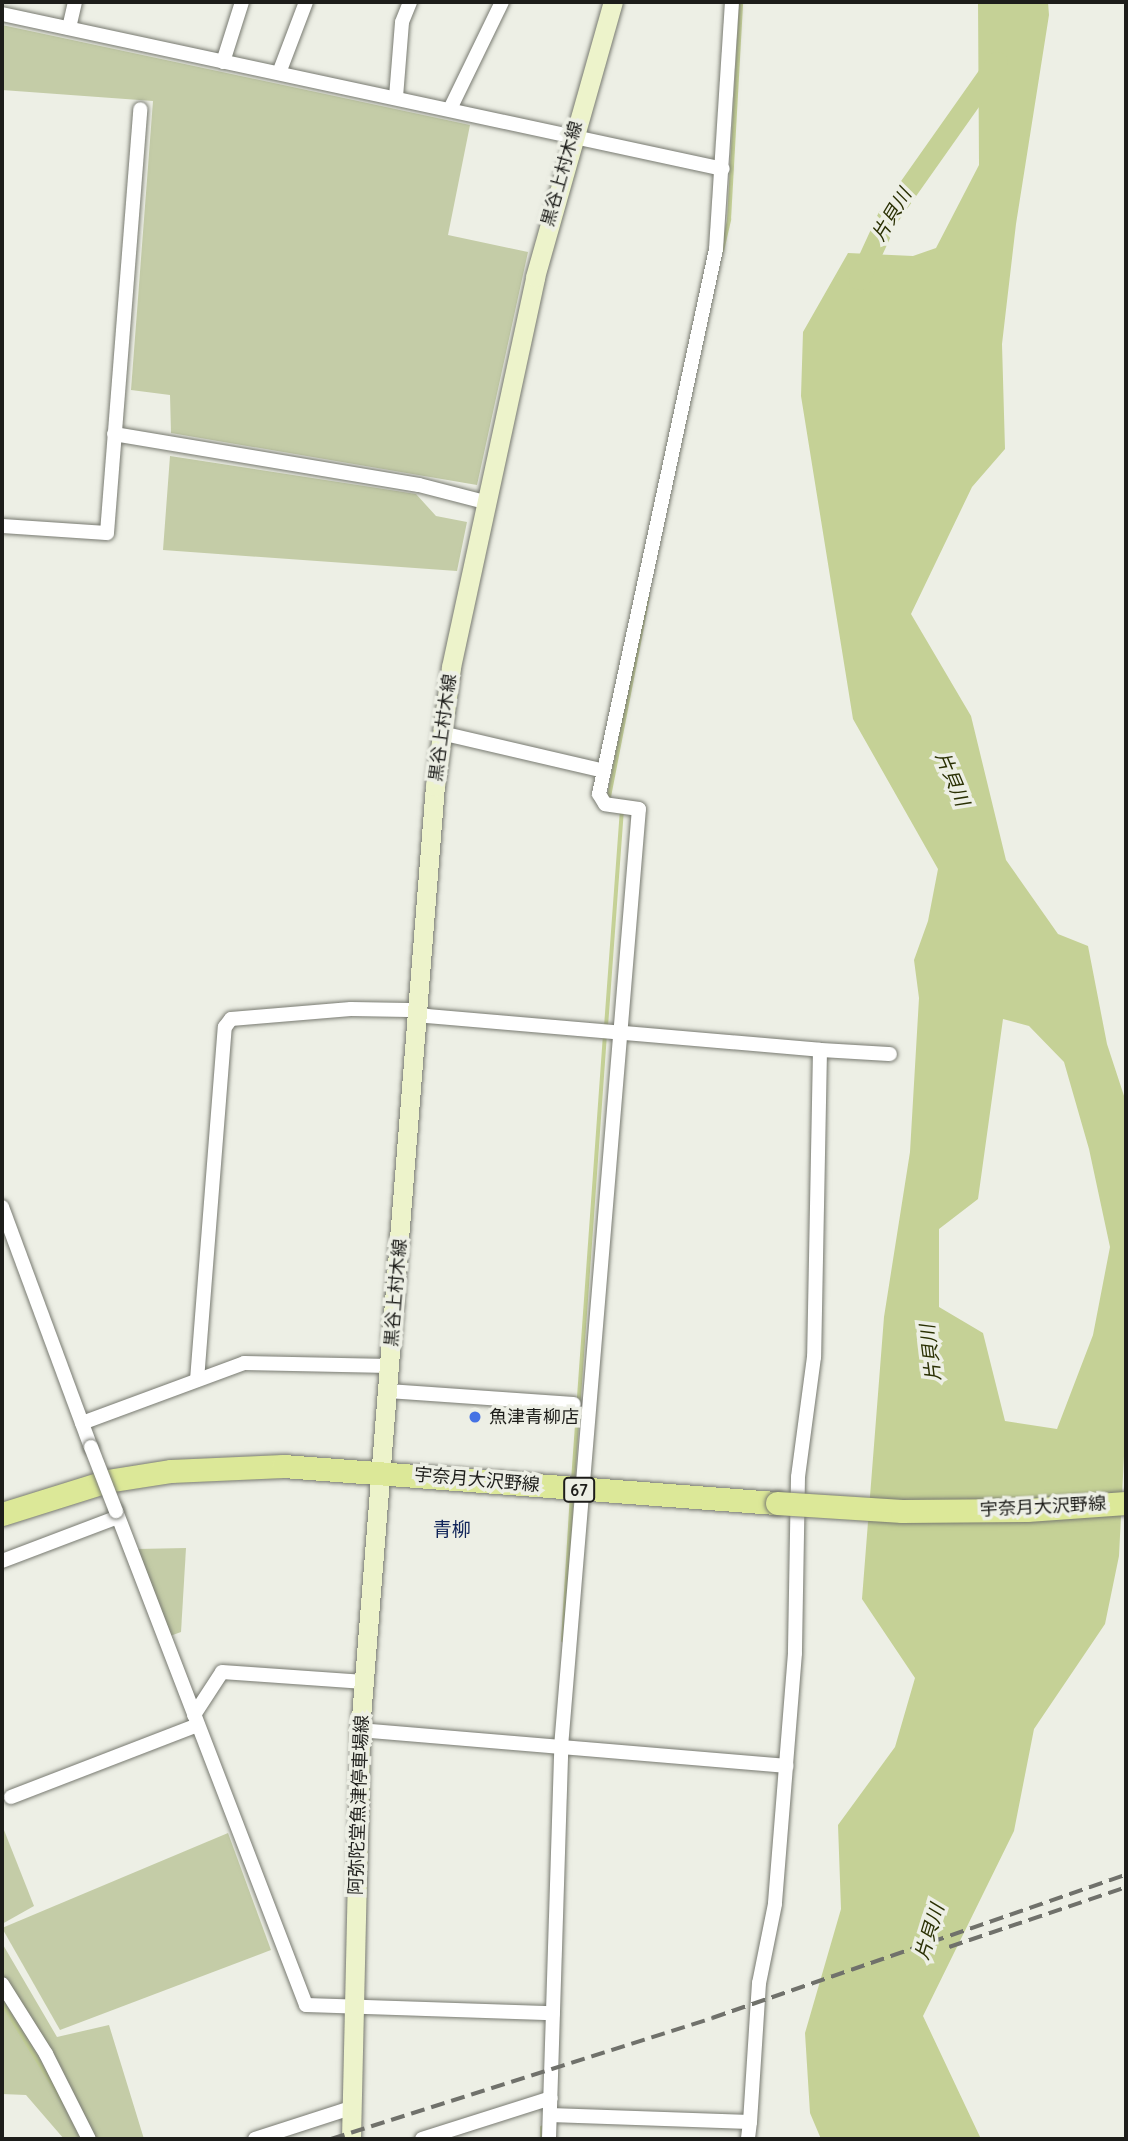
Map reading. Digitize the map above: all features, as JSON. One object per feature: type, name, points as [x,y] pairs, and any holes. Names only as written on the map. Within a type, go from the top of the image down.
[{"type":"main road","name":"黒谷上村木線","points":[[383,1471],[442,733],[485,502],[540,254],[572,137],[614,2]]},
{"type":"main road","name":"宇奈月大沢野線","points":[[2,1514],[76,1488],[171,1471],[283,1466],[383,1471],[580,1490],[902,1511],[1027,1510],[1126,1503]]},
{"type":"main road","name":"阿弥陀堂魚津停車場線","points":[[351,2139],[360,1730],[383,1471]]},
{"type":"street","points":[[69,28],[75,2]]},
{"type":"street","points":[[223,62],[242,2]]},
{"type":"street","points":[[279,73],[306,2]]},
{"type":"street","points":[[396,97],[402,22],[410,2]]},
{"type":"street","points":[[450,109],[502,2]]},
{"type":"street","points":[[549,2139],[561,1747],[580,1490],[639,809],[605,804],[599,794],[716,248],[732,2]]},
{"type":"street","points":[[2,14],[723,169]]},
{"type":"street","points":[[2,526],[107,533],[140,109]]},
{"type":"street","points":[[114,434],[419,485],[485,502]]},
{"type":"street","points":[[442,733],[604,771]]},
{"type":"street","points":[[197,1380],[225,1027],[231,1019],[351,1009],[890,1054]]},
{"type":"street","points":[[748,2139],[759,1983],[775,1904],[795,1653],[798,1477],[814,1357],[820,1050]]},
{"type":"street","points":[[2,1207],[91,1447],[306,2005],[553,2013]]},
{"type":"street","points":[[82,1423],[244,1363],[390,1366]]},
{"type":"street","points":[[388,1391],[575,1404]]},
{"type":"street","points":[[2,1562],[117,1514]]},
{"type":"street","points":[[11,1797],[196,1720],[222,1672],[365,1682]]},
{"type":"street","points":[[360,1730],[786,1766]]},
{"type":"street","points":[[2,1984],[46,2054],[89,2139]]},
{"type":"street","points":[[422,2139],[551,2098]]},
{"type":"street","points":[[255,2139],[351,2108]]},
{"type":"street","points":[[550,2115],[750,2122]]},
{"type":"shaded area","points":[[2,25],[470,125],[448,235],[528,252],[477,485],[171,433],[170,395],[131,390],[153,101],[2,90]]},
{"type":"shaded area","points":[[170,456],[416,494],[436,516],[467,522],[457,571],[163,550]]},
{"type":"shaded area","points":[[186,1548],[181,1632],[170,1636],[137,1549]]},
{"type":"shaded area","points":[[2,1825],[34,1906],[2,1924]]},
{"type":"shaded area","points":[[228,1833],[271,1950],[60,2030],[2,1928]]},
{"type":"shaded area","points":[[2,1943],[57,2037],[109,2025],[144,2139],[64,2139],[26,2095],[2,2094]]},
{"type":"water","points":[[978,2],[1048,2],[1049,15],[1016,224],[1002,344],[1005,449],[972,487],[911,614],[971,716],[1006,860],[1058,934],[1088,946],[1107,1044],[1126,1102],[1126,1416],[1119,1556],[1105,1624],[1034,1729],[1014,1831],[923,2016],[981,2139],[821,2139],[810,2113],[805,2033],[841,1909],[838,1825],[895,1747],[915,1678],[862,1599],[884,1317],[910,1152],[919,998],[914,960],[928,921],[938,869],[853,719],[801,396],[803,332],[848,253],[913,256],[936,248],[979,165]],"holes":[[[1003,1019],[1029,1026],[1064,1062],[1089,1149],[1110,1247],[1093,1335],[1057,1429],[1005,1421],[983,1333],[939,1307],[939,1229],[978,1199]]]},
{"type":"waterway","points":[[722,251],[729,220],[741,2]]},
{"type":"waterway","name":"片貝川","points":[[859,279],[887,218],[997,62]]},
{"type":"waterway","points":[[609,797],[648,597]]},
{"type":"waterway","points":[[606,1027],[622,811]]},
{"type":"waterway","points":[[573,1481],[605,1035]]},
{"type":"waterway","points":[[563,1641],[572,1495]]},
{"type":"waterway","points":[[2,2002],[63,2101]]},
{"type":"waterway","points":[[542,2128],[542,2139]]},
{"type":"railway","points":[[331,2139],[712,2018],[1126,1875]]},
{"type":"railway","points":[[949,1947],[1126,1887]]},
{"type":"place","name":"魚津青柳店","points":[[475,1417]]},
{"type":"district","name":"青柳","points":[[452,1530]]}]
